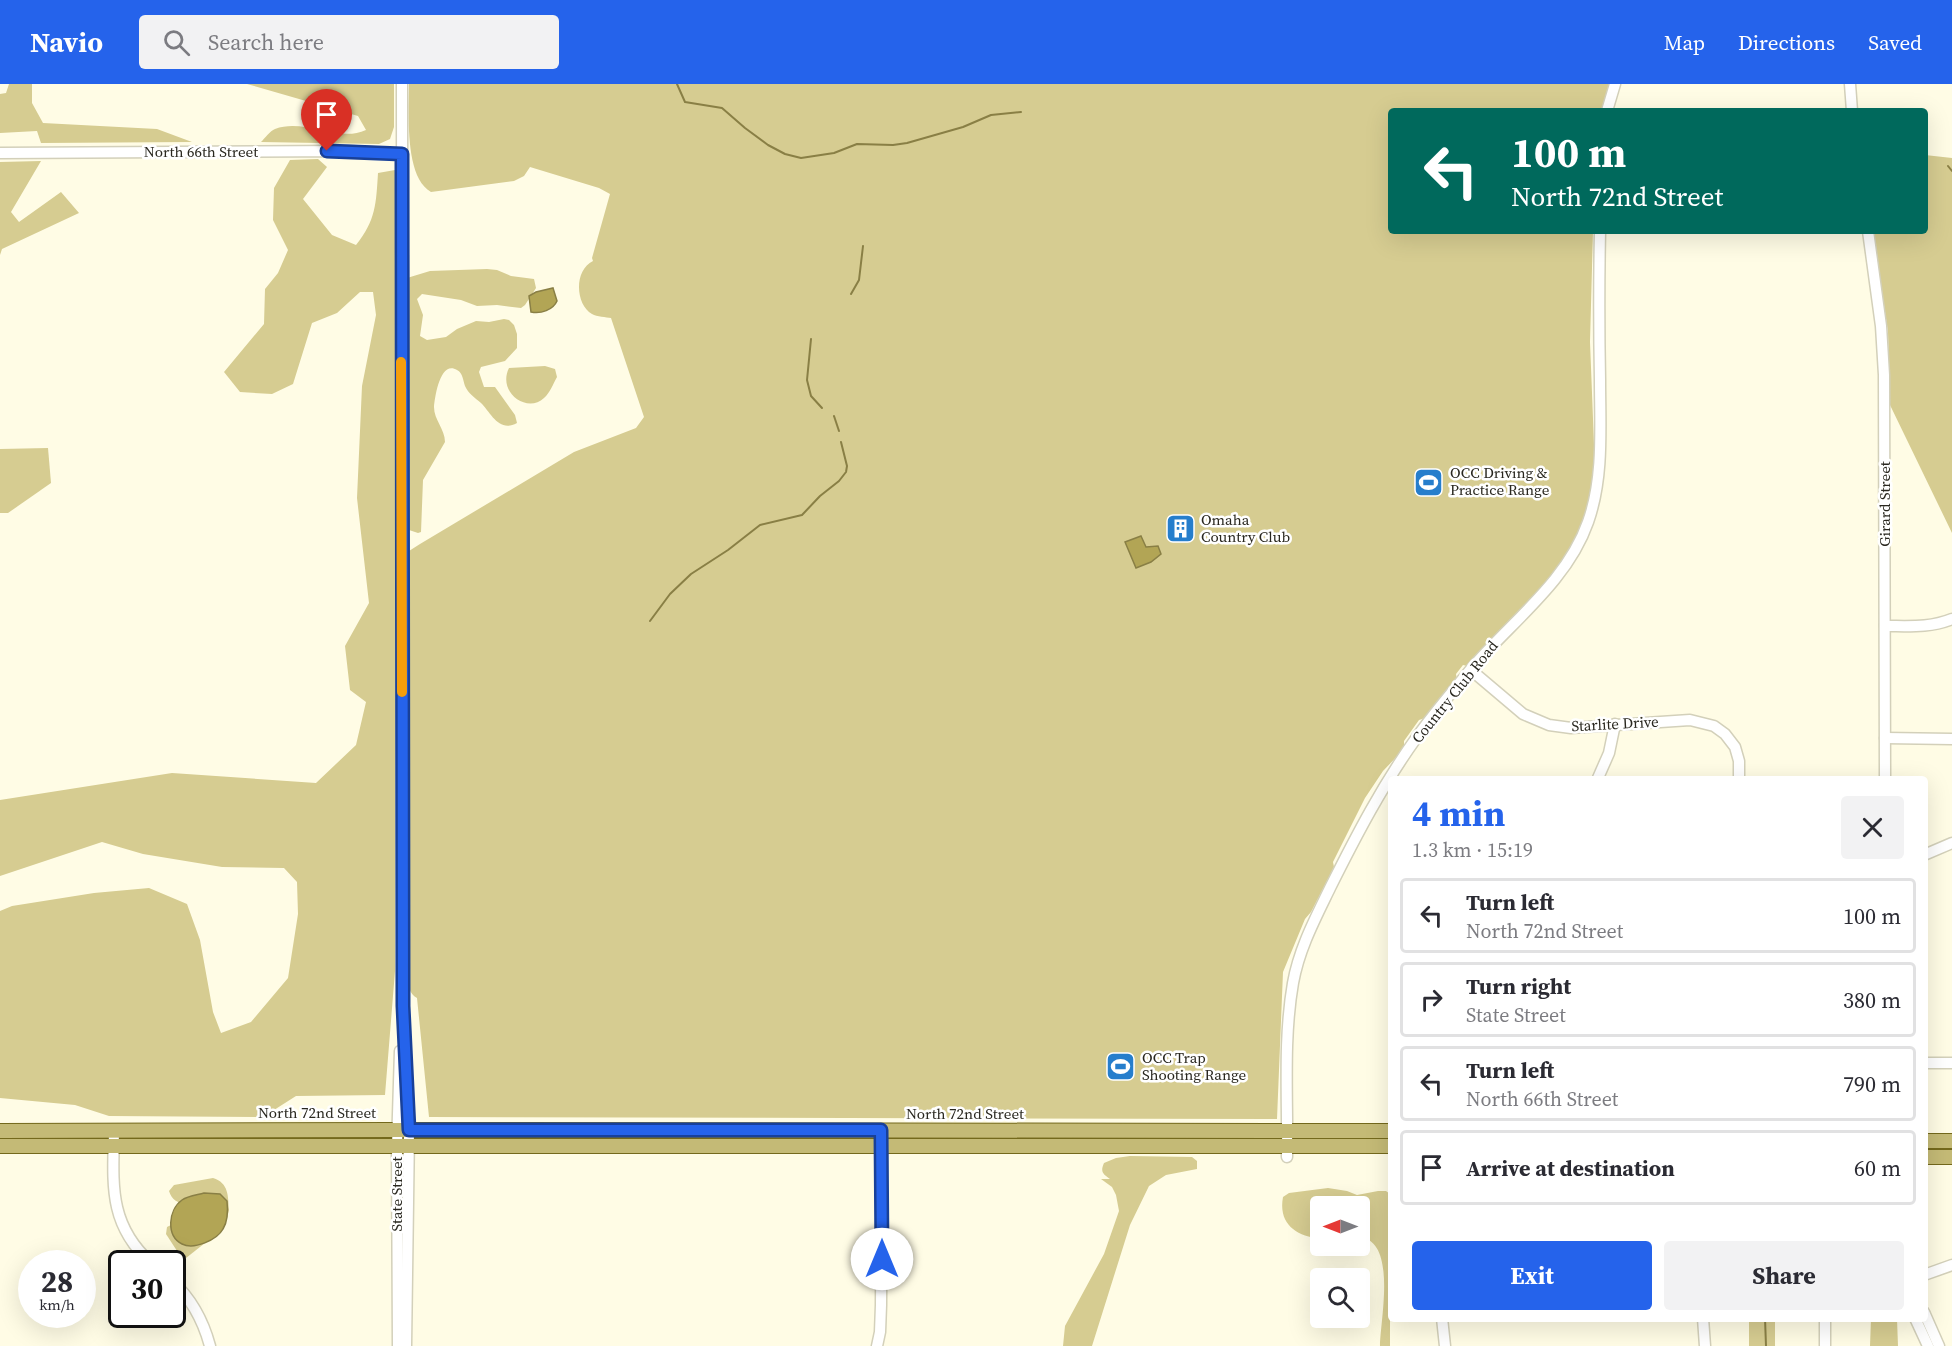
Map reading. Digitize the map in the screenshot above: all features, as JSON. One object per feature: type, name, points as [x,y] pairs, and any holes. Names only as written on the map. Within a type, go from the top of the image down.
[{"type":"main road","name":"North 72nd Street","points":[[0,1131],[1388,1131]]},
{"type":"main road","points":[[1928,1141],[1952,1142]]},
{"type":"main road","name":"North 72nd Street","points":[[0,1146],[882,1145],[1288,1152],[1388,1146]]},
{"type":"main road","points":[[1928,1157],[1952,1157]]},
{"type":"street","name":"State Street","points":[[402,84],[403,1146],[406,1346]]},
{"type":"street","points":[[1608,108],[1615,84]]},
{"type":"street","points":[[1850,84],[1852,108]]},
{"type":"street","name":"North 66th Street","points":[[0,153],[349,151],[402,154]]},
{"type":"street","name":"Country Club Road","points":[[1390,776],[1422,729],[1471,670],[1562,571],[1582,537],[1593,505],[1600,450],[1600,234]]},
{"type":"street","name":"Girard Street","points":[[1868,234],[1881,326],[1884,375],[1885,776]]},
{"type":"street","points":[[1885,626],[1929,626],[1952,619]]},
{"type":"street","name":"Starlite Drive","points":[[1471,670],[1513,706],[1540,722],[1559,727],[1690,720],[1714,726],[1725,734],[1735,747],[1740,761],[1739,776]]},
{"type":"street","points":[[1600,776],[1609,753],[1615,724]]},
{"type":"street","points":[[1885,738],[1952,738]]},
{"type":"street","name":"Country Club Road","points":[[1288,1152],[1290,999],[1297,963],[1341,865],[1388,780]]},
{"type":"street","points":[[1928,853],[1952,843]]},
{"type":"street","points":[[1928,1063],[1952,1063]]},
{"type":"street","points":[[877,1346],[881,1305],[881,1130]]},
{"type":"street","points":[[114,1131],[114,1198],[120,1217],[140,1250]]},
{"type":"street","name":"State Street","points":[[398,1346],[403,1146]]},
{"type":"street","points":[[1928,1274],[1952,1265]]},
{"type":"street","points":[[186,1295],[201,1317],[210,1346]]},
{"type":"street","points":[[1928,1320],[1939,1346]]},
{"type":"street","points":[[1442,1322],[1445,1346]]},
{"type":"street","points":[[1703,1322],[1705,1346]]},
{"type":"street","points":[[1825,1322],[1825,1346]]},
{"type":"street","points":[[1917,1322],[1928,1346]]},
{"type":"shaded area","points":[[9,84],[32,84],[32,103],[43,123],[157,129],[192,142],[41,143],[37,131],[0,133],[0,94],[6,93]]},
{"type":"shaded area","points":[[247,84],[394,84],[394,127],[390,139],[379,144],[261,142],[273,130],[286,126],[344,134],[366,130],[358,116]]},
{"type":"shaded area","name":"Omaha Country Club","points":[[409,84],[1612,84],[1602,108],[1388,108],[1388,234],[1593,234],[1590,342],[1595,470],[1590,505],[1572,551],[1539,592],[1467,666],[1463,665],[1456,674],[1457,680],[1425,718],[1419,720],[1404,741],[1404,749],[1383,771],[1365,798],[1333,862],[1334,867],[1311,912],[1305,919],[1283,972],[1277,1119],[429,1117],[417,998],[408,985],[407,976],[406,557],[409,551],[420,544],[574,452],[636,428],[644,417],[611,318],[592,314],[582,303],[580,295],[582,272],[593,261],[610,194],[599,188],[530,167],[524,176],[514,181],[431,192],[422,184],[416,173],[412,159]]},
{"type":"shaded area","points":[[1928,155],[1952,158],[1952,533],[1890,405],[1888,332],[1873,234],[1928,234]]},
{"type":"shaded area","points":[[318,159],[327,167],[303,199],[332,235],[356,245],[368,228],[374,211],[378,173],[395,170],[395,971],[385,1095],[296,1096],[263,1117],[109,1116],[75,1105],[0,1098],[0,911],[12,906],[94,893],[149,888],[187,904],[200,940],[213,1012],[221,1033],[251,1022],[288,978],[298,914],[297,882],[284,868],[222,867],[143,854],[102,842],[0,876],[0,800],[172,773],[316,783],[356,745],[366,702],[350,690],[345,646],[369,603],[357,498],[362,386],[376,315],[373,292],[360,292],[337,313],[312,323],[293,384],[272,394],[240,392],[224,372],[264,324],[265,289],[278,273],[288,250],[273,220],[274,188],[290,160]]},
{"type":"shaded area","points":[[41,161],[11,212],[19,222],[61,192],[79,213],[2,249],[0,255],[0,162]]},
{"type":"shaded area","points":[[497,270],[511,276],[534,279],[536,288],[521,308],[497,305],[477,306],[461,300],[422,294],[417,299],[423,315],[420,336],[427,340],[446,337],[457,329],[476,321],[509,320],[514,325],[517,334],[517,348],[505,361],[481,367],[479,372],[484,387],[495,387],[515,415],[517,423],[505,426],[500,424],[468,391],[459,371],[451,368],[446,370],[440,381],[434,407],[445,442],[423,480],[421,532],[418,533],[406,529],[407,278],[430,271]]},
{"type":"shaded area","points":[[553,288],[557,301],[553,307],[546,311],[531,312],[529,296]]},
{"type":"shaded area","points":[[545,366],[555,369],[557,377],[544,398],[537,402],[522,402],[510,392],[506,377],[509,368]]},
{"type":"shaded area","points":[[48,448],[51,483],[8,513],[0,513],[0,449]]},
{"type":"shaded area","points":[[1141,536],[1146,547],[1158,546],[1161,554],[1151,562],[1136,568],[1125,542]]},
{"type":"shaded area","points":[[1130,1156],[1192,1157],[1197,1161],[1197,1169],[1166,1175],[1149,1186],[1130,1225],[1092,1346],[1063,1346],[1065,1326],[1104,1254],[1119,1211],[1112,1187],[1101,1179],[1110,1179],[1103,1172],[1104,1163]]},
{"type":"shaded area","points":[[213,1178],[222,1183],[227,1191],[228,1214],[225,1215],[212,1208],[181,1203],[172,1197],[169,1191],[174,1185]]},
{"type":"shaded area","points":[[1328,1188],[1357,1195],[1378,1191],[1388,1192],[1390,1346],[1380,1346],[1384,1301],[1383,1266],[1379,1252],[1370,1242],[1370,1196],[1310,1196],[1310,1237],[1296,1232],[1286,1221],[1283,1215],[1283,1197],[1289,1193]]},
{"type":"shaded area","points":[[204,1193],[220,1194],[227,1201],[225,1226],[216,1237],[205,1243],[187,1246],[173,1235],[172,1216],[177,1204],[182,1200]]},
{"type":"shaded area","points":[[173,1224],[206,1239],[205,1243],[186,1258],[186,1250],[176,1250],[166,1234],[167,1227]]},
{"type":"shaded area","points":[[1749,1322],[1775,1322],[1775,1346],[1749,1346]]},
{"type":"shaded area","points":[[1871,1322],[1897,1322],[1898,1346],[1870,1346]]},
{"type":"waterway","points":[[677,84],[685,102],[722,108],[768,145],[785,154],[801,158],[834,153],[857,144],[907,143],[963,127],[991,115],[1021,112]]},
{"type":"waterway","points":[[1948,166],[1952,171]]},
{"type":"waterway","points":[[851,294],[859,280],[863,246]]},
{"type":"waterway","points":[[811,339],[807,380],[811,396],[822,408]]},
{"type":"waterway","points":[[834,416],[839,431]]},
{"type":"waterway","points":[[650,621],[670,594],[691,574],[728,550],[760,525],[802,515],[820,496],[839,481],[846,472],[847,466],[841,442]]},
{"type":"waterway","points":[[1765,1322],[1766,1346]]},
{"type":"slow traffic","points":[[401,362],[402,692]]},
{"type":"place","name":"OCC Driving & Practice Range","points":[[1429,482]]},
{"type":"place","name":"Omaha Country Club","points":[[1180,529]]},
{"type":"place","name":"OCC Trap Shooting Range","points":[[1121,1067]]},
{"type":"route","points":[[327,151],[402,154],[403,1006],[409,1130],[881,1130],[882,1259]]}]
